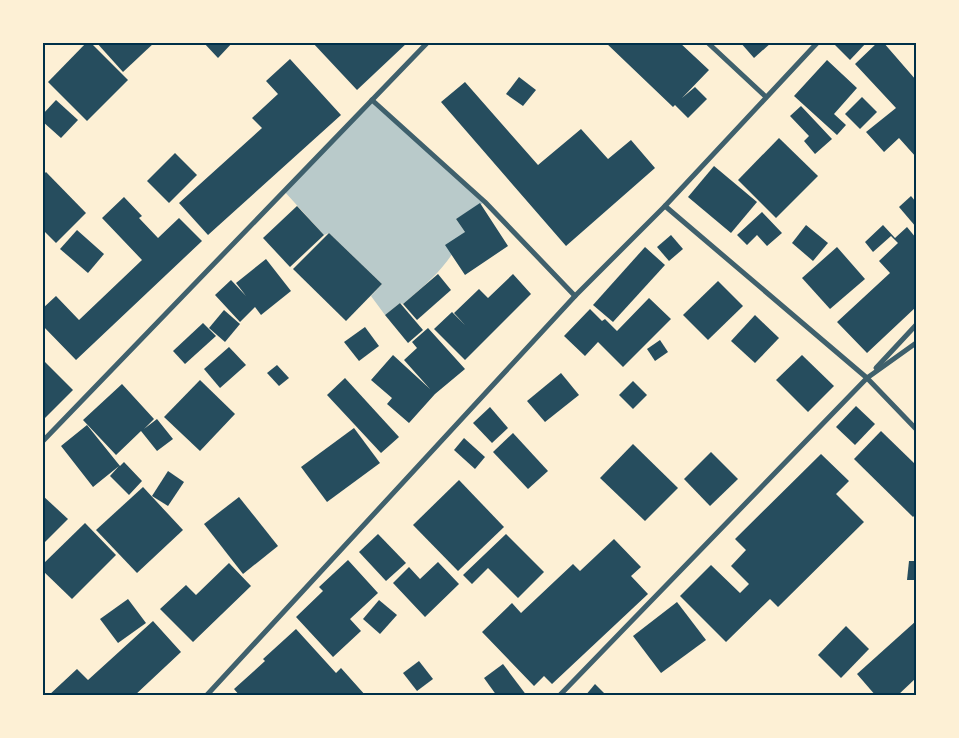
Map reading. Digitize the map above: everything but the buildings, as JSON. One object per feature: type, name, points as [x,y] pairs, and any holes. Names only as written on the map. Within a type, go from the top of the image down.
[{"type":"street","points":[[42,442],[428,42]]},
{"type":"street","points":[[708,42],[766,97]]},
{"type":"street","points":[[210,694],[575,296],[665,206],[818,42]]},
{"type":"street","points":[[372,100],[485,202],[575,296]]},
{"type":"street","points":[[665,206],[867,378],[916,428]]},
{"type":"street","points":[[559,696],[916,325]]},
{"type":"street","points":[[867,378],[916,343]]},
{"type":"shaded area","points":[[372,100],[485,202],[456,219],[465,232],[459,244],[438,272],[403,304],[400,303],[385,315],[371,296],[382,284],[329,233],[324,235],[284,191]]}]
